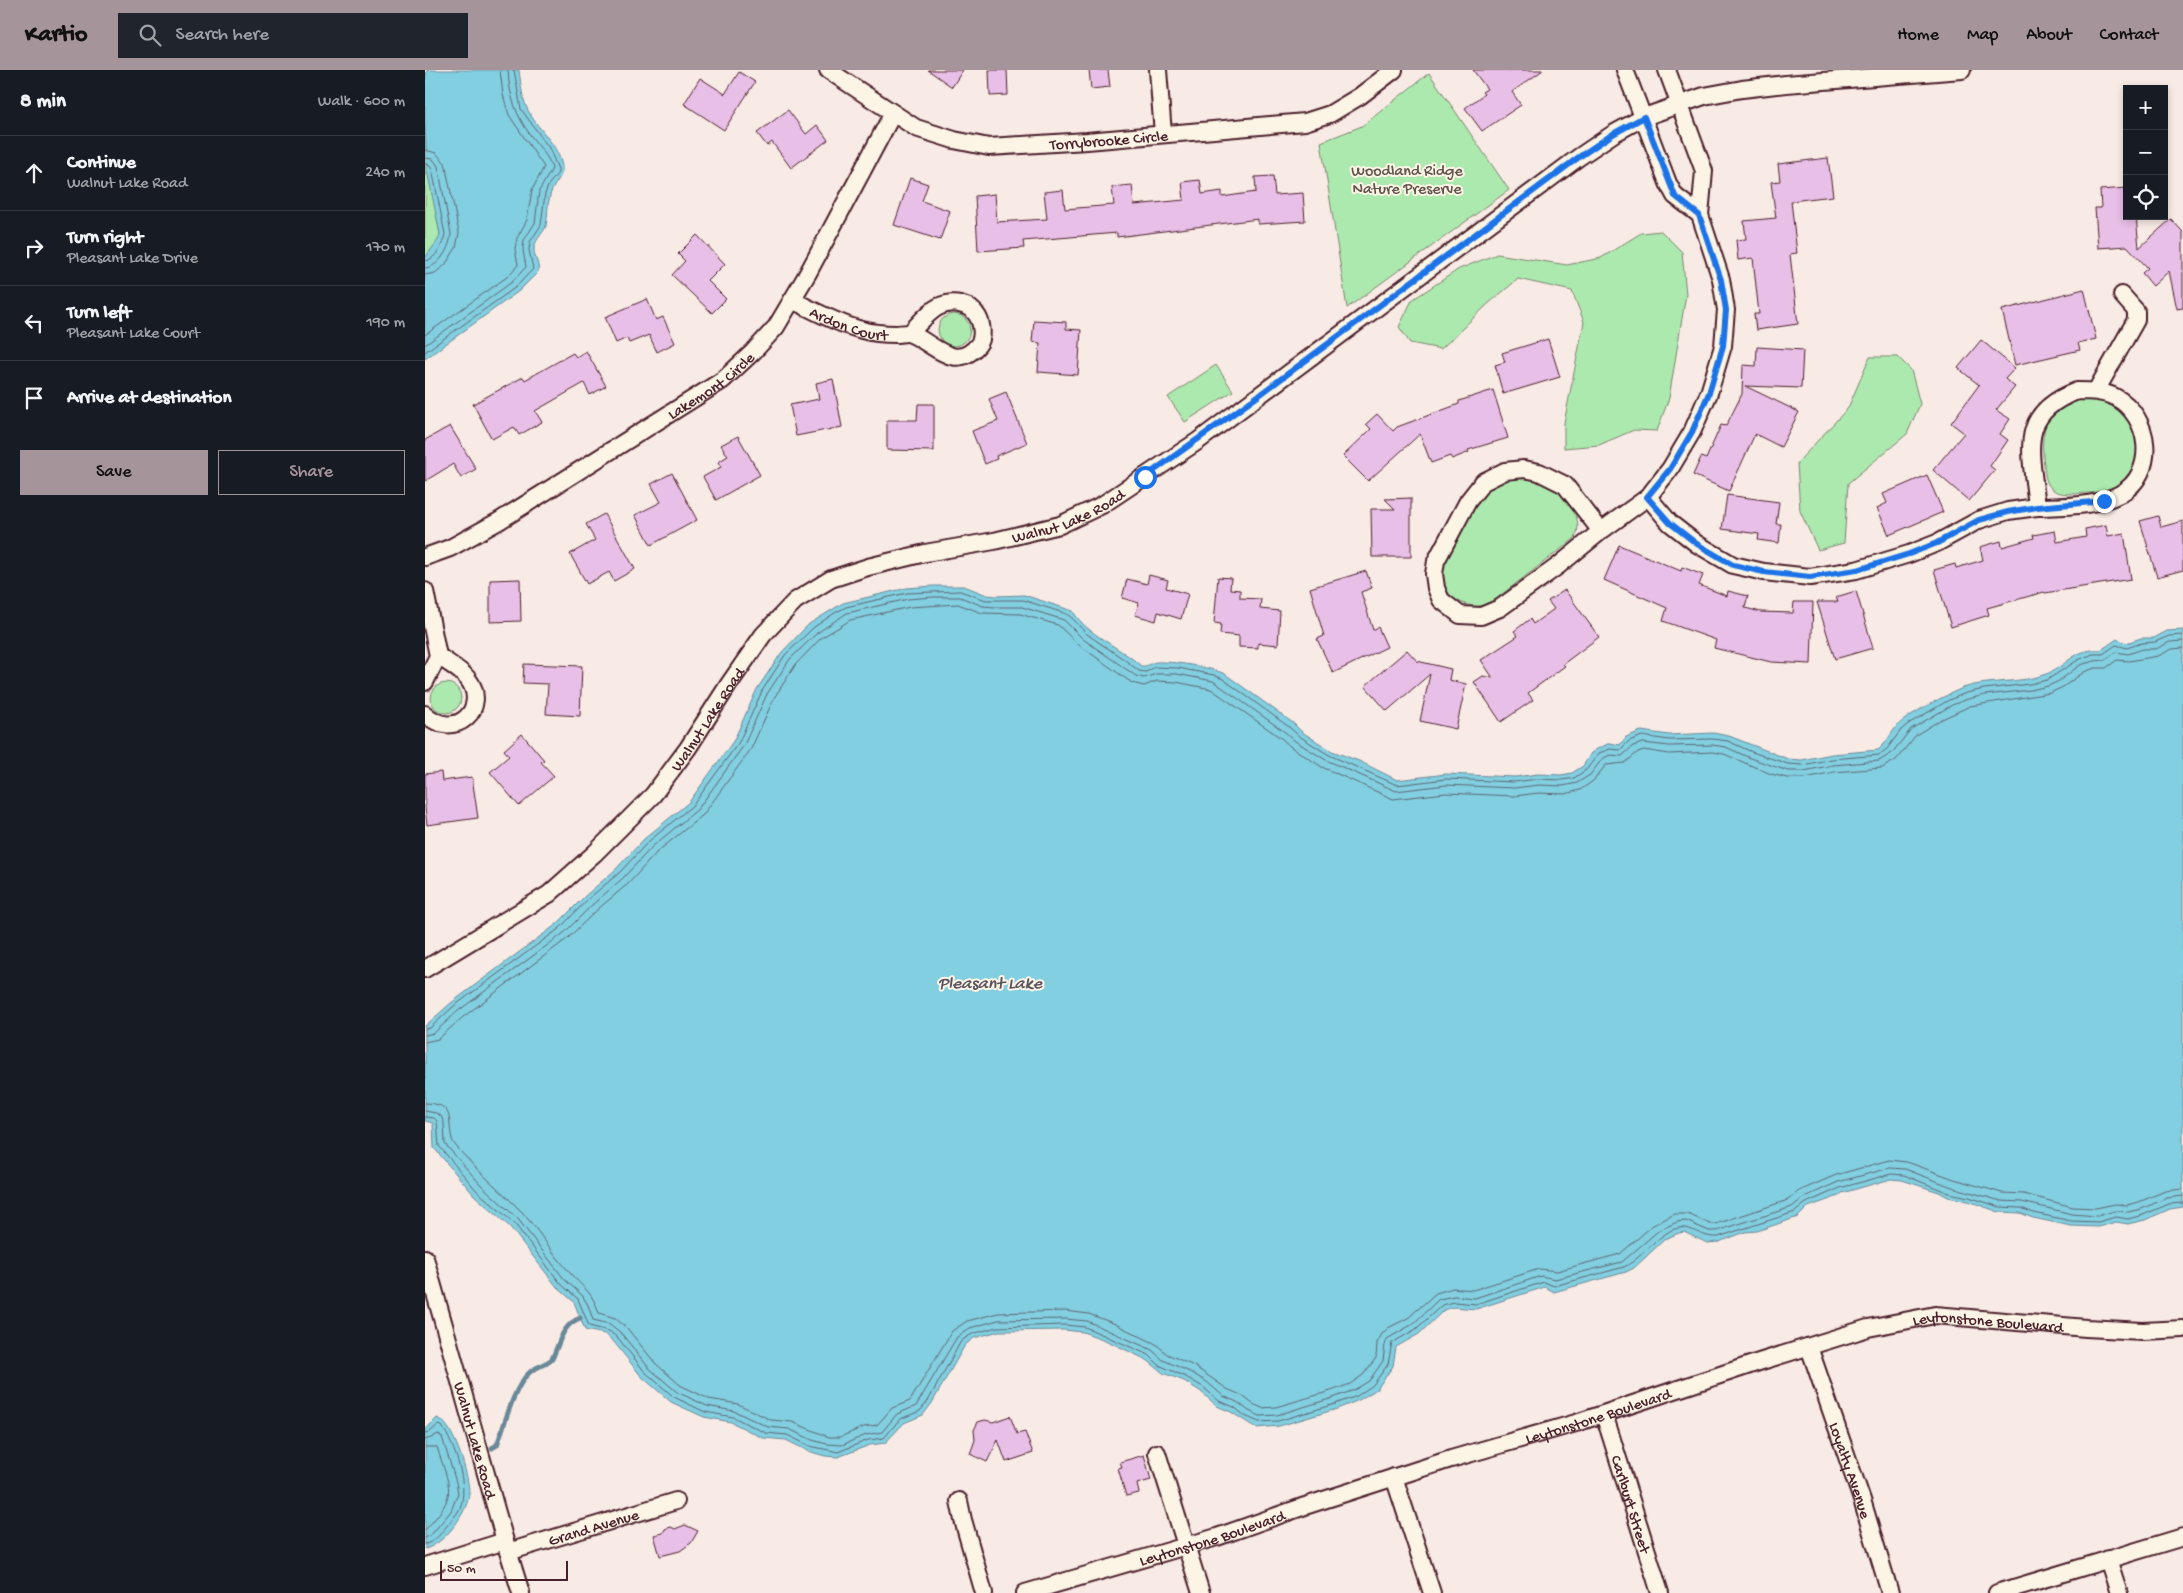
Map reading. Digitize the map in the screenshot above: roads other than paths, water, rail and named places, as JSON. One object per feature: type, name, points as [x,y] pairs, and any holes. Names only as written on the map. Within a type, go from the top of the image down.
[{"type":"street","name":"Torrybrooke Circle","points":[[828,70],[916,128],[954,140],[989,147],[1265,127],[1305,122],[1330,114],[1360,96],[1394,70]]},
{"type":"street","points":[[1158,70],[1163,134]]},
{"type":"street","points":[[1625,70],[1675,196],[1699,215]]},
{"type":"street","points":[[1601,531],[1565,485],[1539,472],[1524,469],[1505,471],[1483,482],[1468,501],[1436,561],[1434,574],[1436,588],[1441,600],[1460,614],[1481,616],[1500,608],[1647,497],[1670,469],[1692,432],[1709,393],[1723,346],[1726,310],[1721,280],[1699,215],[1704,171],[1667,70]]},
{"type":"street","name":"Walnut Lake Road","points":[[425,969],[549,894],[595,853],[653,795],[689,748],[729,684],[763,635],[795,601],[831,579],[868,567],[925,553],[1060,525],[1103,504],[1198,441],[1579,157],[1613,134],[1644,117],[1704,96],[1742,89],[1962,70]]},
{"type":"street","name":"Lakemont Circle","points":[[425,557],[450,548],[499,521],[723,380],[753,352],[776,327],[792,300],[893,113]]},
{"type":"street","points":[[2096,391],[2136,320],[2136,311],[2122,295]]},
{"type":"street","name":"Ardon Court","points":[[792,300],[828,318],[863,330],[896,334],[910,333]]},
{"type":"street","points":[[1647,497],[1670,523],[1697,544],[1733,565],[1764,572],[1810,577],[1857,570],[1937,543],[1979,520],[2037,507],[2104,501],[2121,493],[2137,480],[2145,462],[2146,442],[2141,424],[2130,408],[2115,397],[2096,391],[2077,391],[2060,398],[2045,409],[2035,425],[2030,443],[2037,507]]},
{"type":"street","points":[[425,591],[437,656],[425,682]]},
{"type":"street","points":[[425,714],[434,723],[457,724],[466,719],[475,701],[469,681],[462,673],[437,656]]},
{"type":"street","name":"Walnut Lake Road","points":[[425,1258],[521,1593]]},
{"type":"street","name":"Leytonstone Boulevard","points":[[1025,1593],[1185,1546],[1394,1477],[1604,1414],[1868,1328],[1935,1316],[2143,1331],[2183,1329]]},
{"type":"street","name":"Loyalty Avenue","points":[[1809,1347],[1862,1500],[1889,1593]]},
{"type":"street","name":"Carlburt Street","points":[[1604,1414],[1661,1593]]},
{"type":"street","points":[[1157,1453],[1201,1593]]},
{"type":"street","points":[[1394,1477],[1432,1593]]},
{"type":"street","name":"Grand Avenue","points":[[507,1546],[676,1500]]},
{"type":"street","points":[[959,1501],[985,1593]]},
{"type":"street","points":[[1997,1593],[2183,1537]]},
{"type":"street","points":[[425,1566],[507,1546]]},
{"type":"street","points":[[2108,1559],[2119,1593]]},
{"type":"water","points":[[427,70],[519,70],[522,93],[527,109],[559,155],[562,172],[549,199],[546,226],[534,246],[538,272],[519,291],[425,359],[425,258],[440,234],[427,170],[425,83]]},
{"type":"water","name":"Pleasant Lake","points":[[964,586],[987,595],[997,596],[1024,595],[1073,611],[1086,627],[1141,666],[1156,662],[1171,662],[1218,671],[1225,674],[1293,723],[1302,732],[1332,751],[1359,761],[1397,780],[1446,774],[1515,777],[1572,773],[1583,766],[1591,753],[1597,749],[1610,743],[1620,745],[1626,737],[1641,731],[1669,735],[1713,733],[1729,736],[1788,759],[1802,760],[1832,754],[1878,750],[1902,721],[1963,688],[1984,683],[2037,677],[2053,671],[2077,654],[2101,650],[2117,639],[2126,643],[2141,638],[2154,638],[2167,631],[2183,630],[2183,1207],[2170,1209],[2145,1220],[2128,1224],[2116,1222],[2099,1227],[2071,1226],[2033,1218],[2020,1213],[1999,1212],[1968,1201],[1948,1197],[1939,1192],[1902,1180],[1891,1179],[1842,1193],[1839,1196],[1808,1207],[1798,1217],[1757,1231],[1745,1232],[1719,1242],[1707,1243],[1684,1232],[1679,1233],[1665,1239],[1634,1268],[1626,1272],[1554,1292],[1545,1287],[1476,1309],[1454,1307],[1444,1310],[1419,1334],[1396,1347],[1393,1366],[1377,1389],[1359,1400],[1337,1409],[1279,1426],[1256,1428],[1231,1412],[1217,1406],[1200,1391],[1184,1381],[1163,1373],[1147,1360],[1083,1332],[1064,1330],[999,1331],[974,1338],[965,1345],[932,1403],[923,1415],[904,1423],[885,1443],[870,1445],[838,1457],[825,1456],[808,1451],[786,1440],[763,1438],[731,1422],[704,1417],[671,1402],[641,1376],[614,1342],[605,1334],[585,1330],[574,1302],[557,1287],[510,1227],[474,1195],[434,1148],[433,1123],[425,1121],[425,1026],[451,1003],[557,924],[615,870],[644,839],[689,802],[734,740],[757,689],[782,652],[809,624],[843,603],[907,588]]},
{"type":"water","points":[[437,1418],[443,1421],[454,1439],[464,1464],[469,1494],[464,1510],[447,1535],[425,1549],[425,1430]]},
{"type":"waterway","points":[[492,1448],[497,1445],[510,1407],[523,1380],[531,1371],[552,1359],[565,1330],[580,1318]]},
{"type":"park label","name":"Woodland Ridge Nature Preserve","points":[[1407,178]]}]
